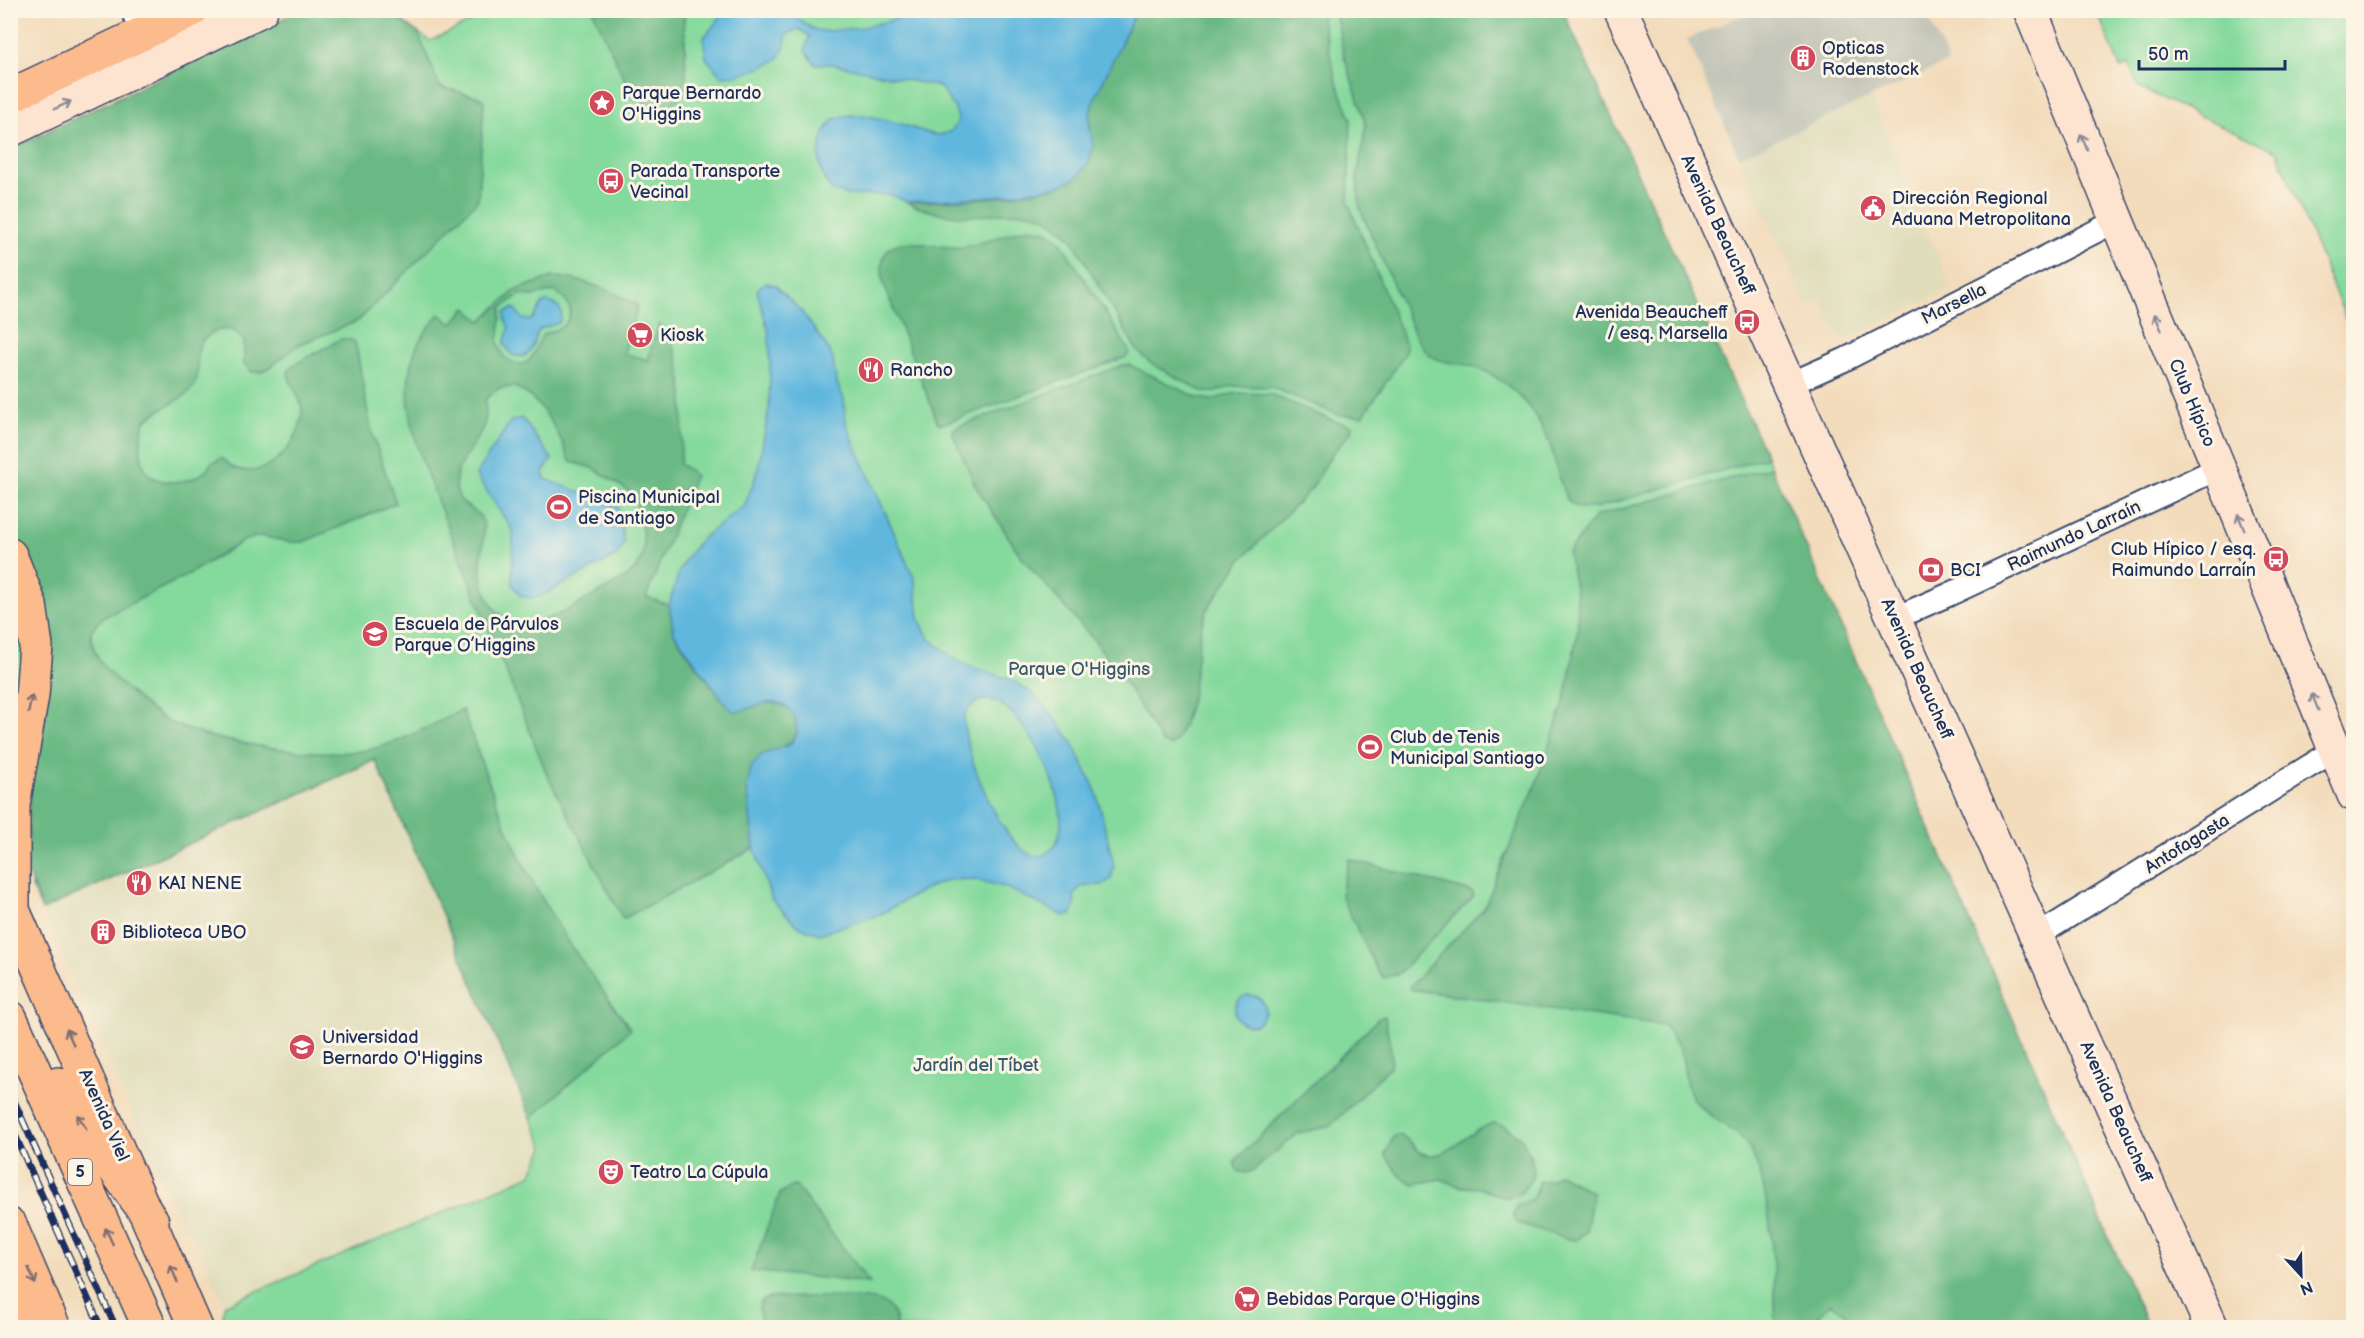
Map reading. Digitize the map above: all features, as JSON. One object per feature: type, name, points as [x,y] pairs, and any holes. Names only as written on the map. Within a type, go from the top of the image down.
[{"type":"main road","points":[[10,96],[144,35],[192,10]]},
{"type":"main road","points":[[10,130],[144,35],[261,10]]},
{"type":"main road","name":"Avenida Beaucheff","points":[[1621,10],[2212,1328]]},
{"type":"main road","name":"Club Hípico","points":[[2030,10],[2354,795]]},
{"type":"main road","points":[[10,555],[30,605],[36,646],[32,696],[13,805],[12,905]]},
{"type":"main road","name":"Avenida Viel","points":[[12,905],[152,1221],[196,1328]]},
{"type":"main road","points":[[10,1011],[90,1135],[152,1221]]},
{"type":"main road","name":"5","points":[[10,1017],[150,1328]]},
{"type":"main road","points":[[10,1225],[54,1328]]},
{"type":"main road","points":[[10,1301],[21,1328]]},
{"type":"street","name":"Marsella","points":[[1790,384],[1844,360],[2116,221]]},
{"type":"street","name":"Raimundo Larraín","points":[[1894,618],[2219,468]]},
{"type":"street","name":"Antofagasta","points":[[2037,936],[2335,750]]},
{"type":"shaded area","points":[[1753,11],[1926,11],[1948,62],[1739,157],[1687,39]]},
{"type":"shaded area","points":[[1871,97],[1951,288],[1841,342],[1821,300],[1807,306],[1739,157]]},
{"type":"shaded area","name":"Universidad Bernardo O'Higgins","points":[[375,760],[544,1147],[531,1175],[224,1305],[195,1238],[183,1227],[42,910]]},
{"type":"green space","name":"Parque O'Higgins","points":[[496,10],[1563,11],[1769,463],[2148,1327],[222,1327],[224,1305],[531,1175],[544,1147],[375,760],[42,910],[31,886],[34,580],[11,520],[11,149],[299,11],[388,11],[430,41]]},
{"type":"green space","points":[[299,11],[388,11],[418,33],[440,87],[479,97],[484,101],[478,200],[358,321],[300,344],[261,372],[252,372],[244,364],[244,341],[234,331],[220,330],[208,336],[199,347],[198,374],[193,387],[182,398],[144,422],[141,436],[142,459],[147,472],[152,477],[167,482],[194,478],[207,469],[211,463],[222,458],[233,467],[246,471],[258,470],[270,465],[289,446],[300,423],[301,406],[288,372],[292,366],[341,339],[349,339],[355,342],[371,430],[396,503],[303,542],[289,542],[261,536],[245,540],[187,575],[102,618],[91,631],[93,647],[100,661],[110,673],[156,713],[186,729],[235,742],[317,752],[361,751],[400,740],[462,710],[499,809],[525,868],[557,924],[631,1029],[531,1118],[375,760],[42,910],[28,873],[34,580],[11,520],[11,149]]},
{"type":"green space","points":[[593,11],[684,11],[686,82],[679,98],[673,103],[658,105],[633,98]]},
{"type":"green space","points":[[1136,11],[1320,11],[1336,80],[1351,118],[1348,202],[1406,345],[1405,354],[1363,416],[1339,415],[1271,387],[1233,386],[1214,392],[1203,392],[1150,363],[1136,349],[1072,239],[1053,222],[1039,215],[1022,212],[969,216],[946,214],[929,211],[907,202],[976,199],[1031,192],[1075,177],[1090,159],[1090,114],[1095,94]]},
{"type":"green space","points":[[1335,11],[1563,11],[1767,457],[1596,508],[1578,508],[1569,502],[1561,485],[1553,454],[1544,432],[1521,398],[1500,380],[1475,367],[1436,359],[1423,348],[1417,339],[1360,209],[1357,178],[1366,125],[1344,56]]},
{"type":"green space","points":[[2097,11],[2353,11],[2353,336],[2277,151],[2139,88],[2129,65],[2120,68]]},
{"type":"green space","points":[[1029,228],[1049,232],[1061,242],[1130,352],[1126,357],[942,424],[938,423],[883,282],[882,263],[887,251],[895,245],[907,243],[962,247]]},
{"type":"green space","points":[[552,277],[564,278],[607,290],[638,305],[624,353],[648,360],[659,324],[669,338],[676,354],[683,391],[680,464],[695,475],[646,597],[669,605],[674,633],[727,706],[742,711],[760,704],[776,704],[788,708],[796,716],[798,727],[794,738],[782,748],[761,755],[747,788],[754,848],[623,919],[548,777],[422,462],[411,416],[408,385],[414,355],[422,337],[439,314],[452,324],[466,308],[481,321],[516,290]],"holes":[[[554,291],[563,297],[570,308],[566,323],[544,334],[527,362],[521,364],[504,357],[498,343],[502,308],[519,295],[533,296]],[[515,387],[529,396],[548,417],[571,462],[593,468],[632,493],[636,499],[644,543],[640,561],[625,578],[555,616],[526,625],[506,619],[498,613],[489,600],[481,571],[483,522],[478,513],[461,500],[456,485],[459,467],[484,425],[486,398],[500,388]]]},
{"type":"green space","points":[[1123,365],[1130,365],[1198,398],[1211,400],[1236,393],[1270,394],[1331,420],[1352,425],[1351,432],[1332,454],[1312,488],[1241,560],[1208,608],[1201,628],[1192,696],[1183,726],[1176,741],[1170,746],[1162,743],[1130,690],[1095,641],[1022,558],[975,485],[952,432],[955,428]]},
{"type":"green space","points":[[1771,467],[2148,1327],[1864,1327],[1831,1303],[1808,1327],[1776,1327],[1773,1257],[1767,1202],[1761,1177],[1753,1156],[1743,1140],[1699,1106],[1691,1095],[1681,1053],[1664,1025],[1410,989],[1411,985],[1484,908],[1535,786],[1565,700],[1578,629],[1577,598],[1568,553],[1570,550],[1596,516]]},
{"type":"green space","points":[[10,586],[23,642],[18,706],[11,711]]},
{"type":"green space","points":[[1349,859],[1472,892],[1474,896],[1398,974],[1384,978],[1377,970],[1341,895]]},
{"type":"green space","points":[[1385,1016],[1392,1058],[1390,1067],[1330,1126],[1298,1133],[1254,1170],[1246,1173],[1237,1171],[1234,1162],[1379,1018]]},
{"type":"green space","points":[[1495,1123],[1506,1127],[1522,1139],[1529,1152],[1534,1170],[1532,1178],[1521,1193],[1505,1198],[1480,1188],[1461,1187],[1441,1179],[1414,1184],[1401,1177],[1385,1155],[1393,1137],[1398,1135],[1403,1136],[1424,1154],[1436,1155],[1478,1130]]},
{"type":"green space","points":[[1559,1174],[1593,1193],[1586,1232],[1575,1241],[1517,1223],[1513,1215],[1517,1206],[1533,1198],[1538,1182],[1552,1180]]},
{"type":"green space","points":[[795,1185],[870,1283],[751,1271],[780,1193]]},
{"type":"green space","points":[[828,1297],[876,1300],[887,1305],[892,1311],[896,1327],[762,1327],[759,1308],[761,1301],[767,1298]]},
{"type":"water","points":[[725,11],[791,11],[803,23],[815,30],[828,31],[864,27],[928,11],[1136,11],[1092,105],[1089,118],[1093,146],[1089,163],[1076,178],[1057,187],[997,196],[907,202],[892,195],[847,195],[832,190],[822,174],[820,145],[833,120],[844,116],[870,116],[936,135],[947,133],[953,129],[958,119],[955,109],[940,87],[833,64],[815,64],[805,50],[810,36],[799,29],[787,34],[782,53],[772,62],[744,73],[720,75],[706,58],[703,39]]},
{"type":"water","points":[[766,283],[775,285],[802,312],[833,358],[836,381],[844,399],[846,424],[915,580],[919,618],[930,639],[952,657],[968,666],[1012,680],[1034,695],[1052,714],[1072,742],[1096,791],[1114,865],[1111,879],[1102,885],[1080,887],[1074,895],[1075,905],[1071,915],[1064,916],[1007,888],[974,879],[947,880],[923,890],[879,915],[819,934],[798,926],[772,900],[754,848],[747,788],[751,768],[761,755],[790,745],[797,734],[795,717],[788,708],[774,702],[766,702],[735,712],[727,706],[674,633],[669,605],[679,572],[687,557],[700,540],[745,505],[758,470],[769,408],[770,366],[769,333],[757,291]],"holes":[[[981,700],[994,701],[1009,710],[1024,727],[1038,749],[1050,775],[1058,800],[1061,824],[1056,843],[1043,855],[1030,854],[1015,843],[1001,824],[977,774],[969,749],[965,715],[971,706]]]},
{"type":"water","points":[[545,302],[557,305],[561,311],[559,323],[540,329],[531,350],[525,356],[512,355],[504,344],[509,328],[505,312],[514,308],[523,319],[531,320]]},
{"type":"water","name":"Piscina Municipal de Santiago","points":[[522,418],[552,459],[543,472],[545,479],[618,507],[624,543],[618,555],[541,596],[531,598],[521,596],[512,584],[513,531],[476,475],[510,422]]},
{"type":"water","points":[[1250,995],[1256,996],[1264,1004],[1264,1016],[1256,1024],[1250,1025],[1244,1024],[1236,1016],[1235,1010],[1236,1004],[1244,996]]},
{"type":"railway","points":[[10,1092],[116,1328]]},
{"type":"railway","points":[[10,1124],[101,1328]]},
{"type":"place","name":"Opticas Rodenstock","points":[[1803,58]]},
{"type":"place","name":"Parque Bernardo O'Higgins","points":[[602,103]]},
{"type":"place","name":"Parada Transporte Vecinal","points":[[611,181]]},
{"type":"place","name":"Dirección Regional Aduana Metropolitana","points":[[1873,208]]},
{"type":"place","name":"Avenida Beaucheff / esq. Marsella","points":[[1747,322]]},
{"type":"place","name":"Kiosk","points":[[640,335]]},
{"type":"place","name":"Rancho","points":[[871,370]]},
{"type":"place","name":"Piscina Municipal de Santiago","points":[[559,507]]},
{"type":"place","name":"Club Hípico / esq. Raimundo Larraín","points":[[2276,559]]},
{"type":"place","name":"BCI","points":[[1931,570]]},
{"type":"place","name":"Escuela de Párvulos Parque O’Higgins","points":[[375,634]]},
{"type":"place","name":"Club de Tenis Municipal Santiago","points":[[1370,747]]},
{"type":"place","name":"KAI NENE","points":[[139,883]]},
{"type":"place","name":"Biblioteca UBO","points":[[103,932]]},
{"type":"place","name":"Universidad Bernardo O'Higgins","points":[[302,1047]]},
{"type":"place","name":"Teatro La Cúpula","points":[[611,1172]]},
{"type":"place","name":"Bebidas Parque O'Higgins","points":[[1247,1299]]},
{"type":"park label","name":"Jardín del Tíbet","points":[[976,1065]]}]
